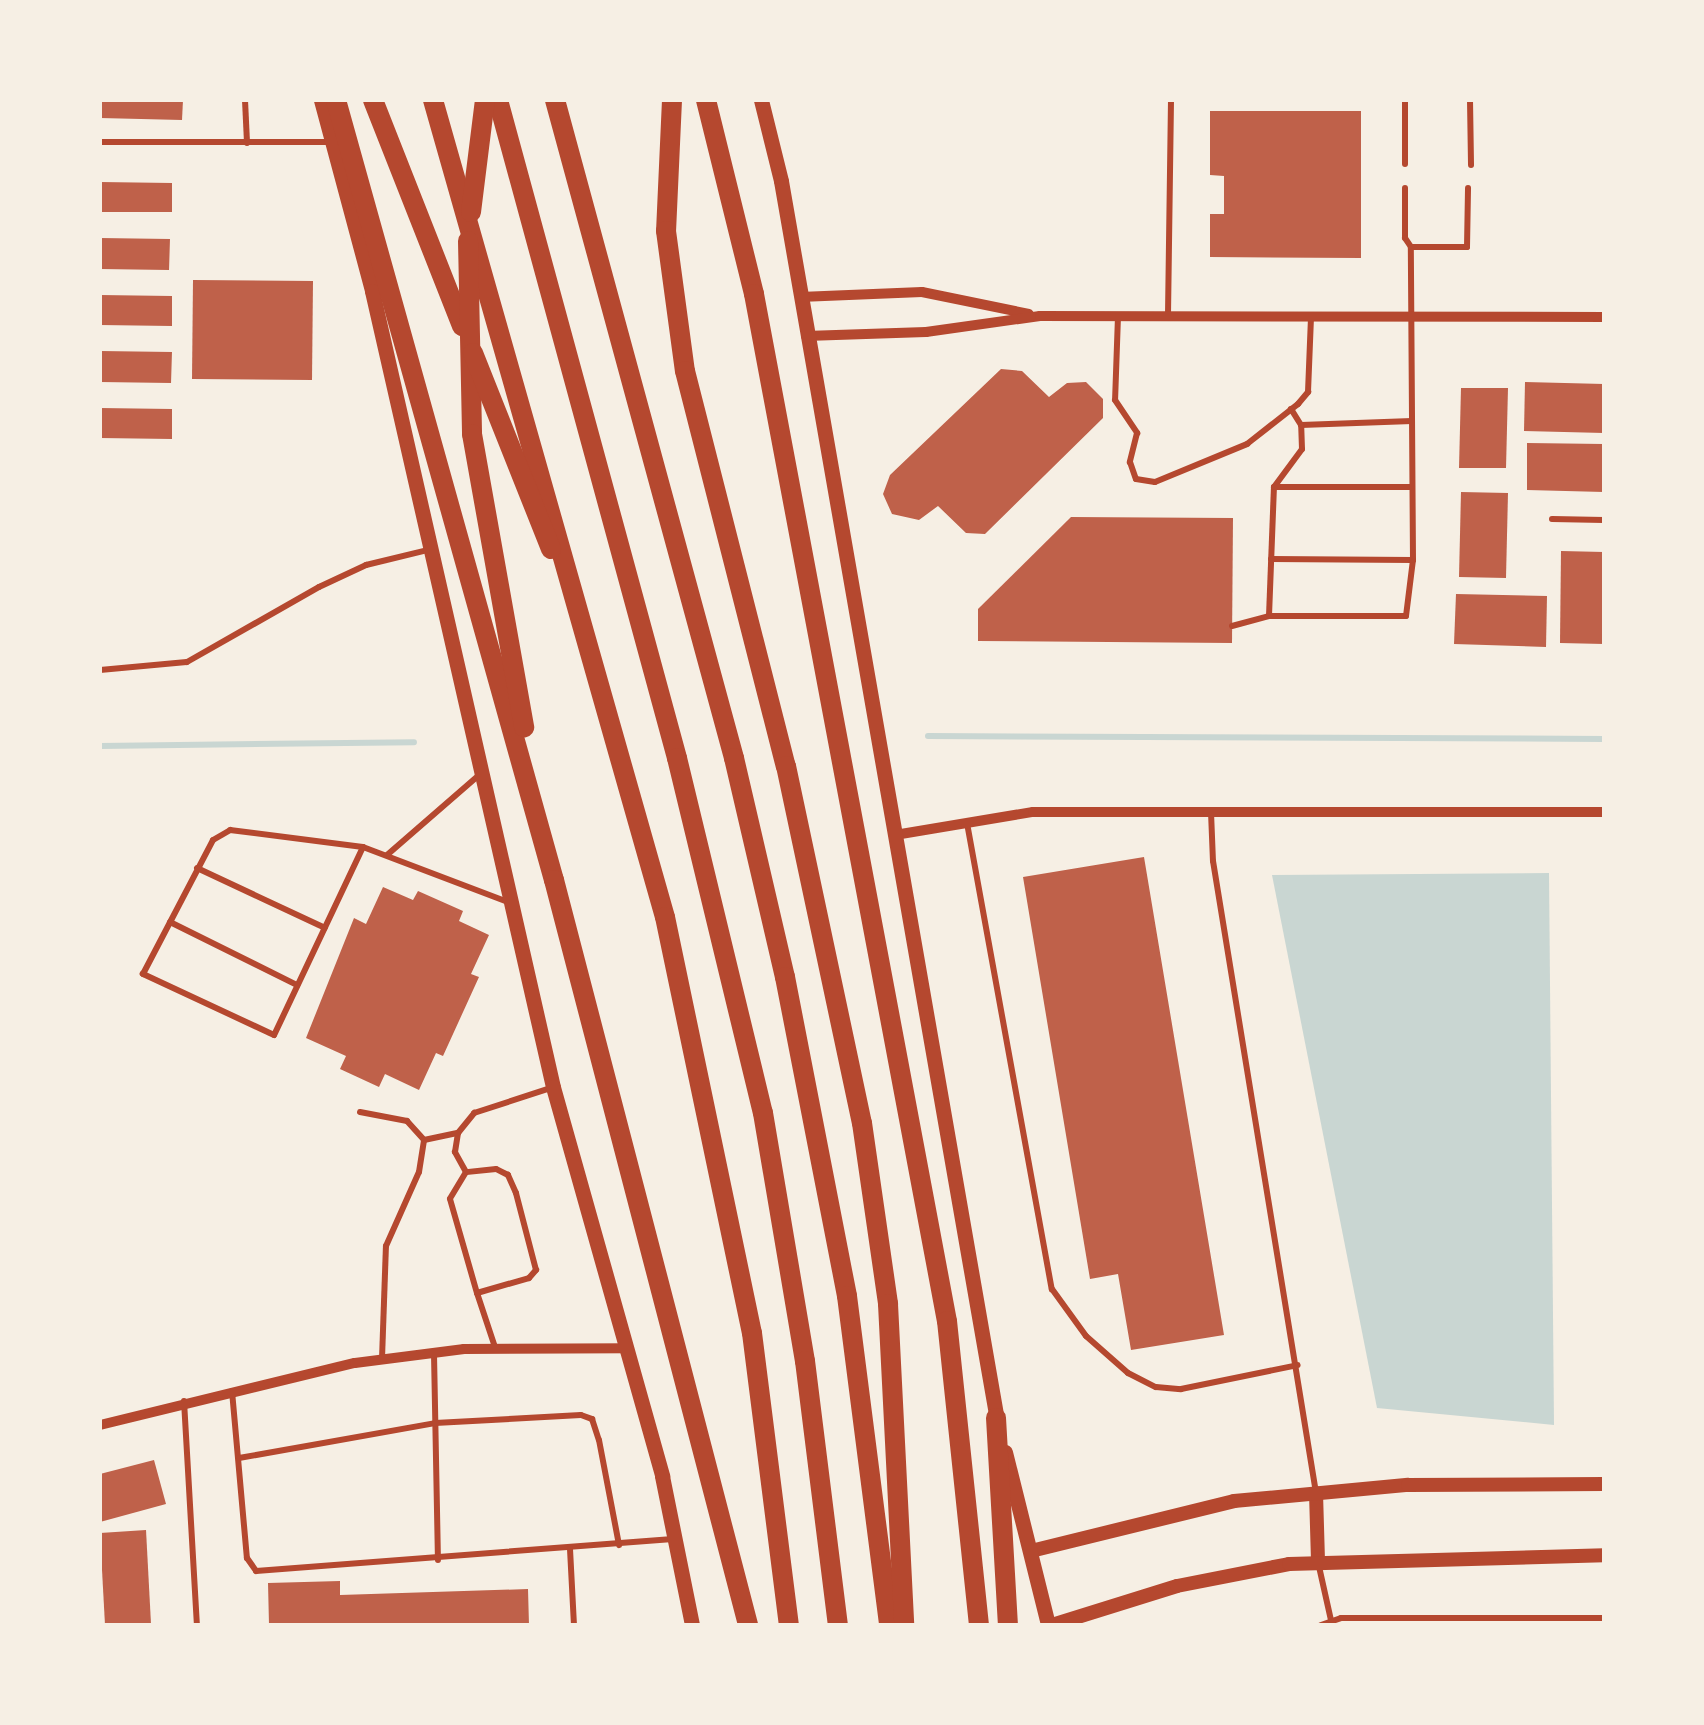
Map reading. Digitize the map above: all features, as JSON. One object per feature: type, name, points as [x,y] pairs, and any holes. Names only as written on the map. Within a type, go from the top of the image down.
[{"type":"highway","points":[[336,100],[554,880],[748,1625]]},
{"type":"highway","points":[[373,100],[596,664]]},
{"type":"highway","points":[[433,100],[666,917],[752,1333],[789,1625]]},
{"type":"highway","points":[[484,100],[467,257],[472,434],[554,880]]},
{"type":"highway","points":[[498,100],[677,758],[759,1095],[797,1305],[838,1625]]},
{"type":"highway","points":[[558,100],[729,740],[789,994],[847,1296],[888,1625]]},
{"type":"highway","points":[[672,100],[666,231],[685,371],[786,766],[862,1122],[888,1304],[904,1625]]},
{"type":"highway","points":[[706,100],[757,311],[946,1321],[979,1625]]},
{"type":"highway","points":[[996,1418],[1008,1625]]},
{"type":"main road","points":[[321,100],[554,1088],[629,1348],[676,1538],[692,1625]]},
{"type":"main road","points":[[761,100],[800,297],[996,1418],[1050,1625]]},
{"type":"main road","points":[[768,122],[770,100]]},
{"type":"street","points":[[800,297],[922,292],[1040,316]]},
{"type":"street","points":[[806,336],[926,332],[1040,316],[1604,317]]},
{"type":"street","points":[[895,835],[1033,812],[1604,812]]},
{"type":"street","points":[[100,1425],[184,1400],[434,1352],[495,1347],[629,1348]]},
{"type":"street","points":[[1031,1551],[1128,1522],[1316,1492],[1604,1484]]},
{"type":"street","points":[[1316,1492],[1318,1561]]},
{"type":"street","points":[[1050,1625],[1177,1586],[1318,1561],[1604,1555]]},
{"type":"lane","points":[[245,100],[247,143]]},
{"type":"lane","points":[[1168,316],[1171,100]]},
{"type":"lane","points":[[1405,100],[1405,164]]},
{"type":"lane","points":[[1470,100],[1470,166]]},
{"type":"lane","points":[[100,142],[332,142]]},
{"type":"lane","points":[[1232,626],[1269,616],[1406,616],[1413,560],[1411,247],[1405,238],[1405,188]]},
{"type":"lane","points":[[1411,247],[1466,247],[1468,188]]},
{"type":"lane","points":[[1118,316],[1114,400],[1137,434],[1130,462],[1136,480],[1155,482],[1200,467],[1247,444],[1292,409],[1308,392],[1311,317]]},
{"type":"lane","points":[[1269,616],[1274,487],[1302,448],[1301,425],[1292,409]]},
{"type":"lane","points":[[1301,425],[1412,421]]},
{"type":"lane","points":[[1274,487],[1412,486]]},
{"type":"lane","points":[[1552,519],[1604,520]]},
{"type":"lane","points":[[100,670],[187,662],[318,586],[366,565],[429,550]]},
{"type":"lane","points":[[1272,560],[1413,560]]},
{"type":"lane","points":[[387,855],[480,774]]},
{"type":"lane","points":[[1211,812],[1214,861],[1316,1492]]},
{"type":"lane","points":[[967,821],[1052,1289],[1086,1336],[1128,1373],[1156,1387],[1181,1389],[1298,1365]]},
{"type":"lane","points":[[363,847],[274,1036],[143,974],[213,840],[230,830],[363,847],[510,903]]},
{"type":"lane","points":[[197,868],[324,928]]},
{"type":"lane","points":[[170,922],[297,985]]},
{"type":"lane","points":[[466,1172],[456,1152],[458,1133],[474,1113],[554,1088]]},
{"type":"lane","points":[[360,1112],[406,1120],[424,1140]]},
{"type":"lane","points":[[424,1140],[458,1133]]},
{"type":"lane","points":[[382,1360],[386,1246],[418,1172],[424,1140]]},
{"type":"lane","points":[[466,1172],[496,1169],[508,1175],[536,1270],[476,1293]]},
{"type":"lane","points":[[466,1172],[450,1199],[495,1347]]},
{"type":"lane","points":[[434,1352],[438,1560]]},
{"type":"lane","points":[[232,1390],[247,1558],[256,1571],[438,1560],[676,1538]]},
{"type":"lane","points":[[184,1400],[197,1625]]},
{"type":"lane","points":[[239,1458],[435,1424],[592,1420],[619,1544]]},
{"type":"lane","points":[[570,1548],[574,1625]]},
{"type":"lane","points":[[1318,1561],[1331,1620]]},
{"type":"lane","points":[[1321,1625],[1331,1620],[1604,1618]]},
{"type":"shaded area","points":[[1549,873],[1554,1425],[1377,1408],[1272,875]]},
{"type":"building","points":[[100,100],[183,100],[182,120],[100,118]]},
{"type":"building","points":[[1210,111],[1361,111],[1361,258],[1210,257],[1210,214],[1224,214],[1224,176],[1210,175]]},
{"type":"building","points":[[100,182],[172,183],[172,212],[100,212]]},
{"type":"building","points":[[100,238],[170,239],[169,270],[100,269]]},
{"type":"building","points":[[193,280],[313,281],[312,380],[192,379]]},
{"type":"building","points":[[100,295],[172,296],[172,326],[100,325]]},
{"type":"building","points":[[100,351],[172,352],[171,383],[100,382]]},
{"type":"building","points":[[1001,369],[1022,371],[1049,397],[1067,383],[1086,382],[1103,399],[1103,418],[985,534],[966,533],[938,506],[919,520],[892,514],[883,494],[890,475]]},
{"type":"building","points":[[1525,382],[1604,384],[1604,433],[1524,431]]},
{"type":"building","points":[[1461,388],[1508,388],[1506,468],[1459,468]]},
{"type":"building","points":[[100,408],[172,409],[172,439],[100,438]]},
{"type":"building","points":[[1527,443],[1604,444],[1604,492],[1527,490]]},
{"type":"building","points":[[1461,492],[1508,493],[1506,578],[1459,577]]},
{"type":"building","points":[[1071,517],[1233,518],[1232,643],[978,641],[978,609]]},
{"type":"building","points":[[1561,551],[1604,552],[1604,644],[1560,643]]},
{"type":"building","points":[[1456,594],[1547,596],[1546,647],[1454,644]]},
{"type":"building","points":[[1144,857],[1224,1335],[1131,1350],[1118,1274],[1090,1279],[1023,877]]},
{"type":"building","points":[[383,887],[413,900],[418,891],[463,911],[459,921],[489,935],[471,974],[479,977],[443,1056],[436,1053],[419,1090],[385,1074],[379,1087],[340,1069],[346,1056],[306,1038],[354,918],[366,924]]},
{"type":"building","points":[[154,1460],[166,1504],[100,1522],[100,1474]]},
{"type":"building","points":[[146,1530],[151,1624],[105,1625],[100,1533]]},
{"type":"building","points":[[340,1581],[340,1595],[528,1589],[529,1625],[269,1625],[268,1583]]},
{"type":"waterway","points":[[928,736],[1604,739]]},
{"type":"waterway","points":[[100,746],[414,742]]}]
